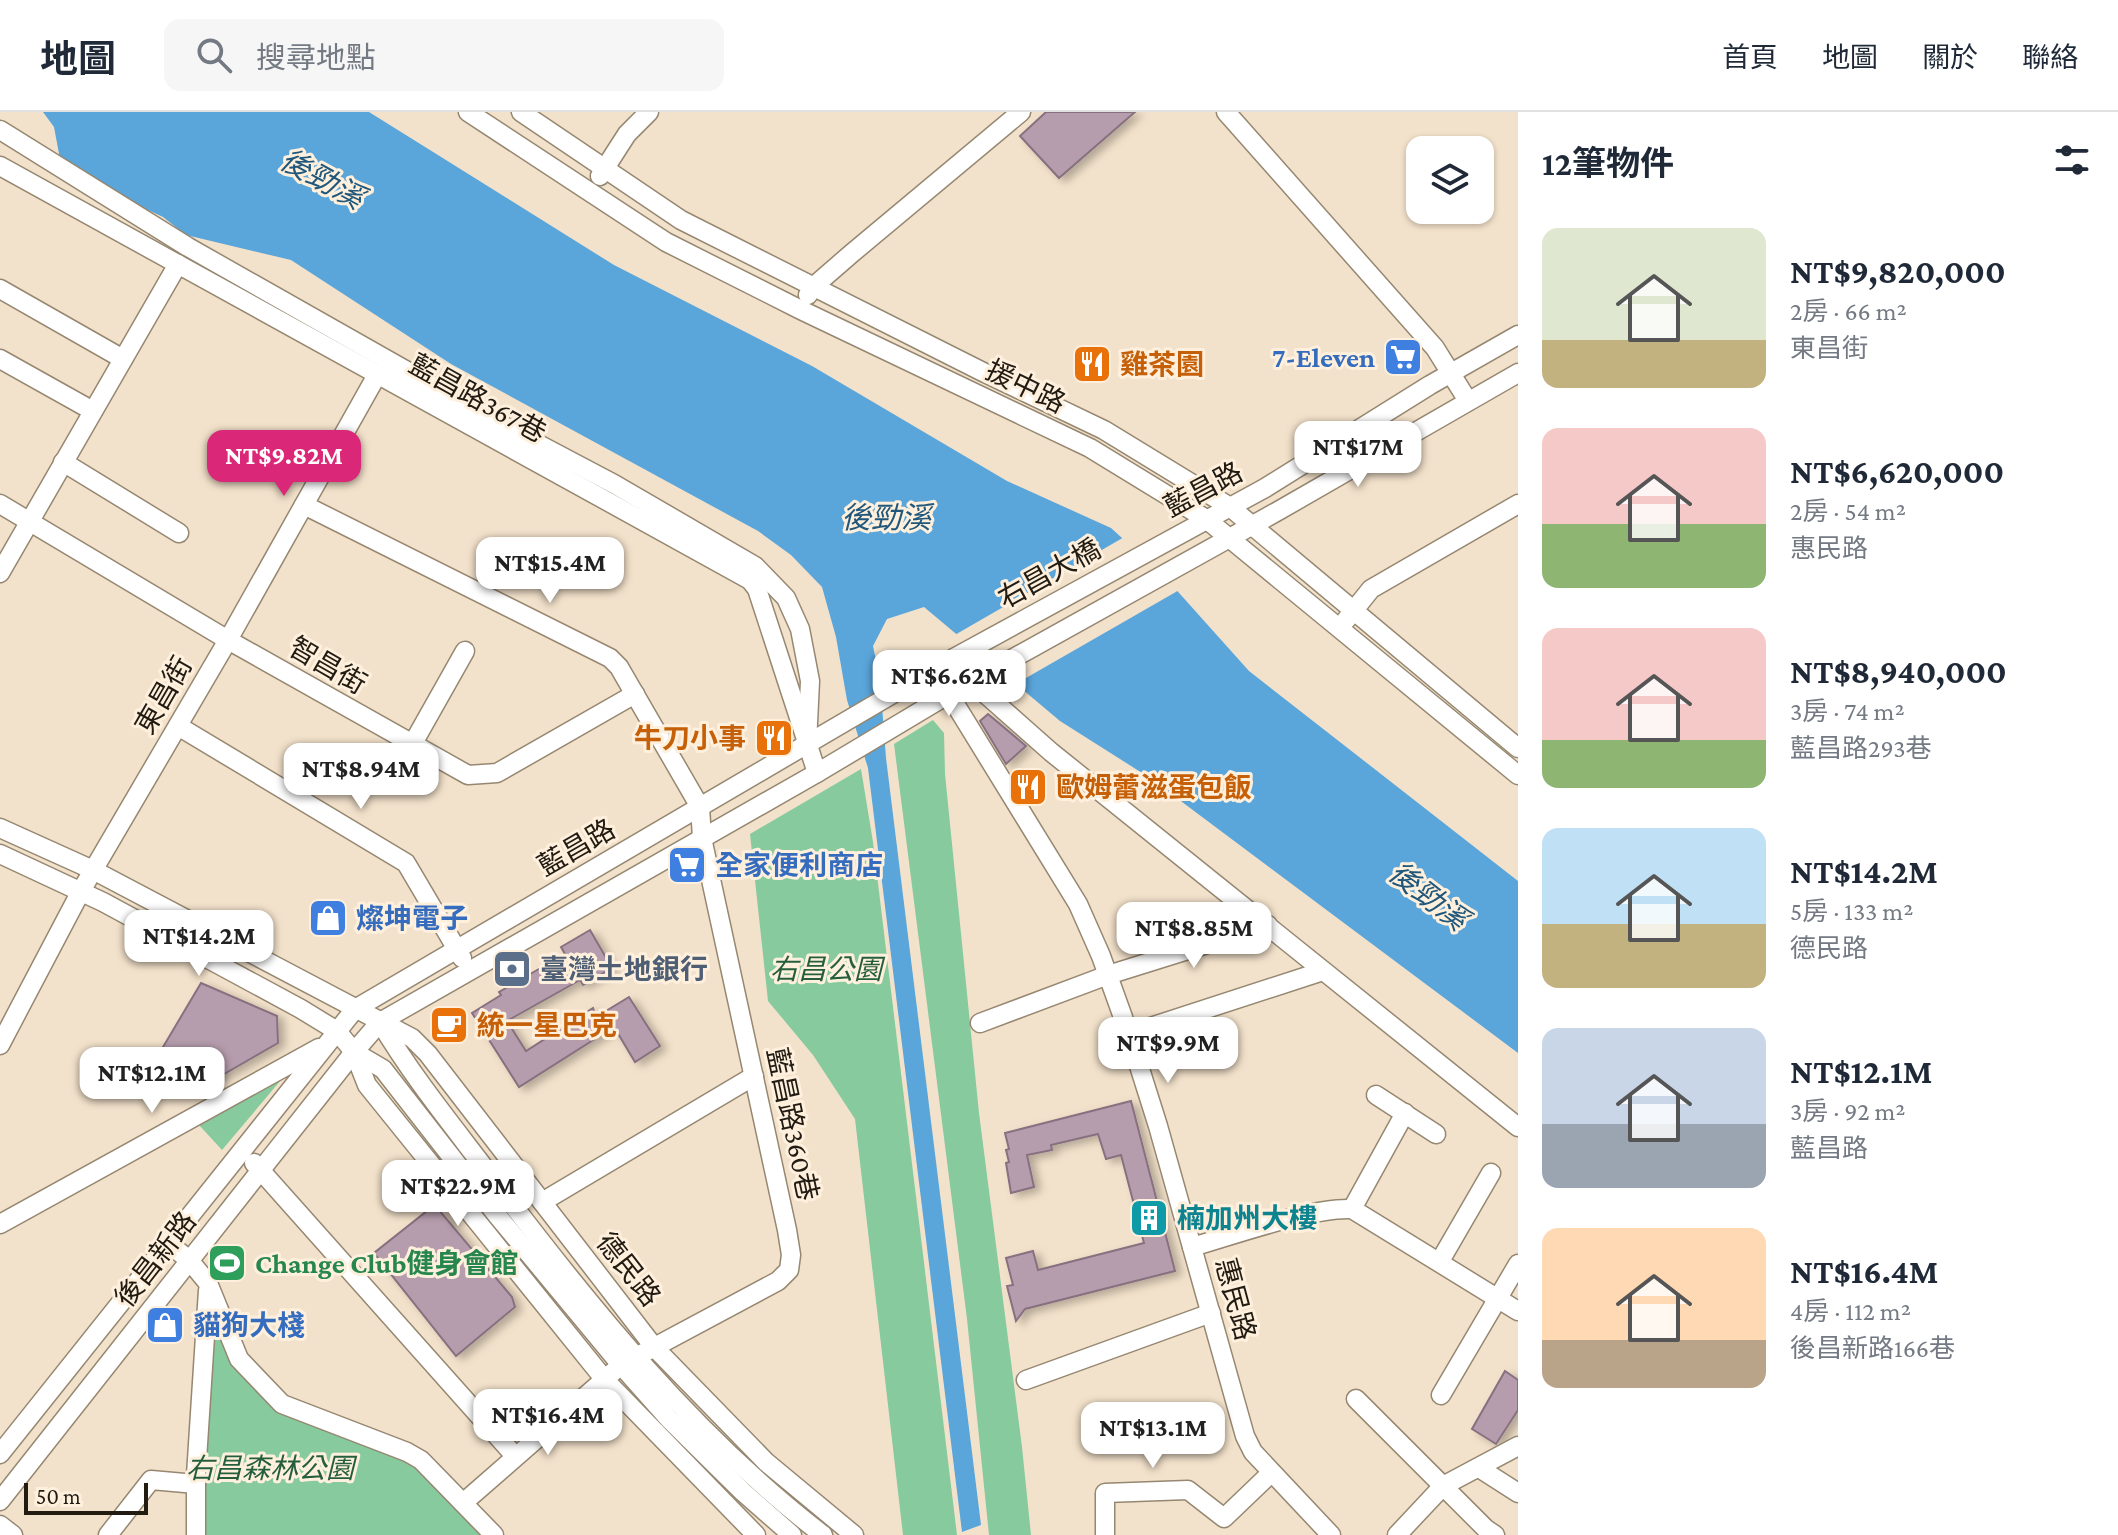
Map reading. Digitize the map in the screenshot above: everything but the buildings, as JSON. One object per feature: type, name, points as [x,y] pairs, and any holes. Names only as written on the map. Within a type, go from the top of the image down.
[{"type":"street","name":"援中路","points":[[468,112],[666,242],[1090,448],[1206,519],[1518,775]]},
{"type":"street","name":"援中路","points":[[521,112],[681,220],[1104,430],[1230,507],[1518,748]]},
{"type":"street","points":[[590,191],[627,134],[649,112]]},
{"type":"street","points":[[801,310],[813,287],[1021,112]]},
{"type":"street","points":[[1226,112],[1435,348],[1468,401]]},
{"type":"street","points":[[0,130],[188,247],[755,566],[786,598],[800,629],[810,681],[807,744]]},
{"type":"street","name":"藍昌路367巷","points":[[0,166],[750,580],[757,589],[817,773]]},
{"type":"street","points":[[0,573],[178,264]]},
{"type":"street","points":[[0,289],[123,359]]},
{"type":"street","name":"藍昌路","points":[[1160,544],[1272,484],[1451,372],[1518,335]]},
{"type":"street","points":[[0,359],[93,411]]},
{"type":"street","name":"藍昌路","points":[[1178,566],[1518,373]]},
{"type":"street","name":"東昌街","points":[[0,1045],[81,891],[228,640],[377,375]]},
{"type":"street","points":[[63,462],[179,533]]},
{"type":"street","name":"智昌街","points":[[0,504],[228,640],[468,775],[497,773],[635,694]]},
{"type":"street","points":[[1340,628],[1371,589],[1518,504]]},
{"type":"street","points":[[304,505],[610,658],[635,694],[700,807]]},
{"type":"street","name":"右昌大橋","points":[[960,655],[1160,544]]},
{"type":"street","name":"右昌大橋","points":[[979,677],[1178,566]]},
{"type":"street","points":[[412,745],[465,651]]},
{"type":"street","points":[[933,671],[960,655],[1051,752],[1518,1127]]},
{"type":"street","name":"藍昌路","points":[[0,1224],[331,1038],[355,1009],[933,671]]},
{"type":"street","name":"惠民路","points":[[933,671],[1078,904],[1108,975],[1129,1034],[1245,1436],[1253,1452],[1271,1473],[1331,1535]]},
{"type":"street","points":[[949,694],[979,677]]},
{"type":"street","name":"藍昌路","points":[[354,1052],[380,1022],[817,773],[949,694]]},
{"type":"street","points":[[178,726],[406,863],[469,971]]},
{"type":"street","name":"藍昌路360巷","points":[[654,1347],[778,1281],[789,1270],[791,1255],[702,838],[700,807]]},
{"type":"street","name":"德民路","points":[[0,828],[93,870],[412,1038],[428,1054],[654,1347],[766,1462],[854,1535]]},
{"type":"street","name":"德民路","points":[[0,854],[81,891],[301,1009],[331,1038],[383,1069],[506,1226],[628,1361],[754,1477],[823,1535]]},
{"type":"street","points":[[980,1023],[1108,975],[1268,925]]},
{"type":"street","points":[[1129,1034],[1323,971]]},
{"type":"street","points":[[0,1003],[18,1011]]},
{"type":"street","name":"德民路","points":[[380,1022],[398,1053],[669,1419],[792,1535]]},
{"type":"street","name":"後昌新路","points":[[0,1454],[331,1038]]},
{"type":"street","name":"德民路","points":[[354,1052],[367,1085],[605,1380],[756,1535]]},
{"type":"street","name":"後昌新路","points":[[0,1501],[354,1052]]},
{"type":"street","points":[[542,1202],[754,1076]]},
{"type":"street","points":[[1376,1095],[1436,1134]]},
{"type":"street","points":[[1352,1209],[1405,1113]]},
{"type":"street","points":[[241,1152],[262,1168],[515,1456]]},
{"type":"street","points":[[1440,1261],[1491,1173]]},
{"type":"street","points":[[1192,1247],[1306,1216],[1352,1209],[1518,1311]]},
{"type":"street","points":[[167,1242],[189,1260],[208,1283],[239,1359],[282,1404],[421,1460],[494,1535]]},
{"type":"street","points":[[1441,1395],[1518,1264]]},
{"type":"street","points":[[196,1535],[196,1484],[208,1283]]},
{"type":"street","points":[[1026,1380],[1211,1313]]},
{"type":"street","points":[[463,1503],[628,1361],[654,1347]]},
{"type":"street","points":[[1356,1399],[1495,1535]]},
{"type":"street","points":[[1397,1535],[1443,1486],[1518,1446]]},
{"type":"street","points":[[1479,1468],[1518,1493]]},
{"type":"street","points":[[1105,1535],[1105,1493],[1188,1490],[1224,1518],[1271,1473]]},
{"type":"street","points":[[108,1535],[151,1480],[196,1484]]},
{"type":"street","points":[[0,1525],[13,1535]]},
{"type":"green space","name":"右昌公園","points":[[933,720],[944,733],[945,774],[979,1113],[1031,1535],[989,1535],[967,1319],[894,744]]},
{"type":"green space","name":"右昌公園","points":[[861,769],[873,842],[957,1535],[903,1535],[855,1119],[813,1055],[768,1001],[750,834]]},
{"type":"green space","points":[[286,1074],[222,1150],[199,1125]]},
{"type":"green space","name":"右昌森林公園","points":[[219,1299],[255,1368],[292,1405],[420,1459],[495,1535],[202,1535],[201,1481]]},
{"type":"water","name":"後勁溪","points":[[43,112],[369,112],[614,265],[812,366],[1007,481],[1111,528],[1163,575],[1249,671],[1518,881],[1518,1053],[1150,778],[1060,721],[924,607],[887,619],[873,646],[880,680],[886,758],[981,1525],[962,1532],[868,768],[847,700],[836,637],[822,587],[791,555],[758,531],[451,364],[291,260],[186,235],[163,217],[105,190],[60,159],[54,127]]},
{"type":"pier","points":[[1126,536],[1181,589],[1012,686],[953,636]]},
{"type":"place","name":"7-Eleven","points":[[1403,357]]},
{"type":"place","name":"雞茶園","points":[[1092,364]]},
{"type":"place","name":"牛刀小事","points":[[774,738]]},
{"type":"place","name":"歐姆蕾滋蛋包飯","points":[[1028,787]]},
{"type":"place","name":"全家便利商店","points":[[687,865]]},
{"type":"place","name":"燦坤電子","points":[[328,918]]},
{"type":"place","name":"臺灣土地銀行","points":[[512,969]]},
{"type":"place","name":"統一星巴克","points":[[449,1025]]},
{"type":"place","name":"楠加州大樓","points":[[1149,1218]]},
{"type":"place","name":"Change Club健身會館","points":[[227,1263]]},
{"type":"place","name":"貓狗大棧","points":[[165,1325]]}]
